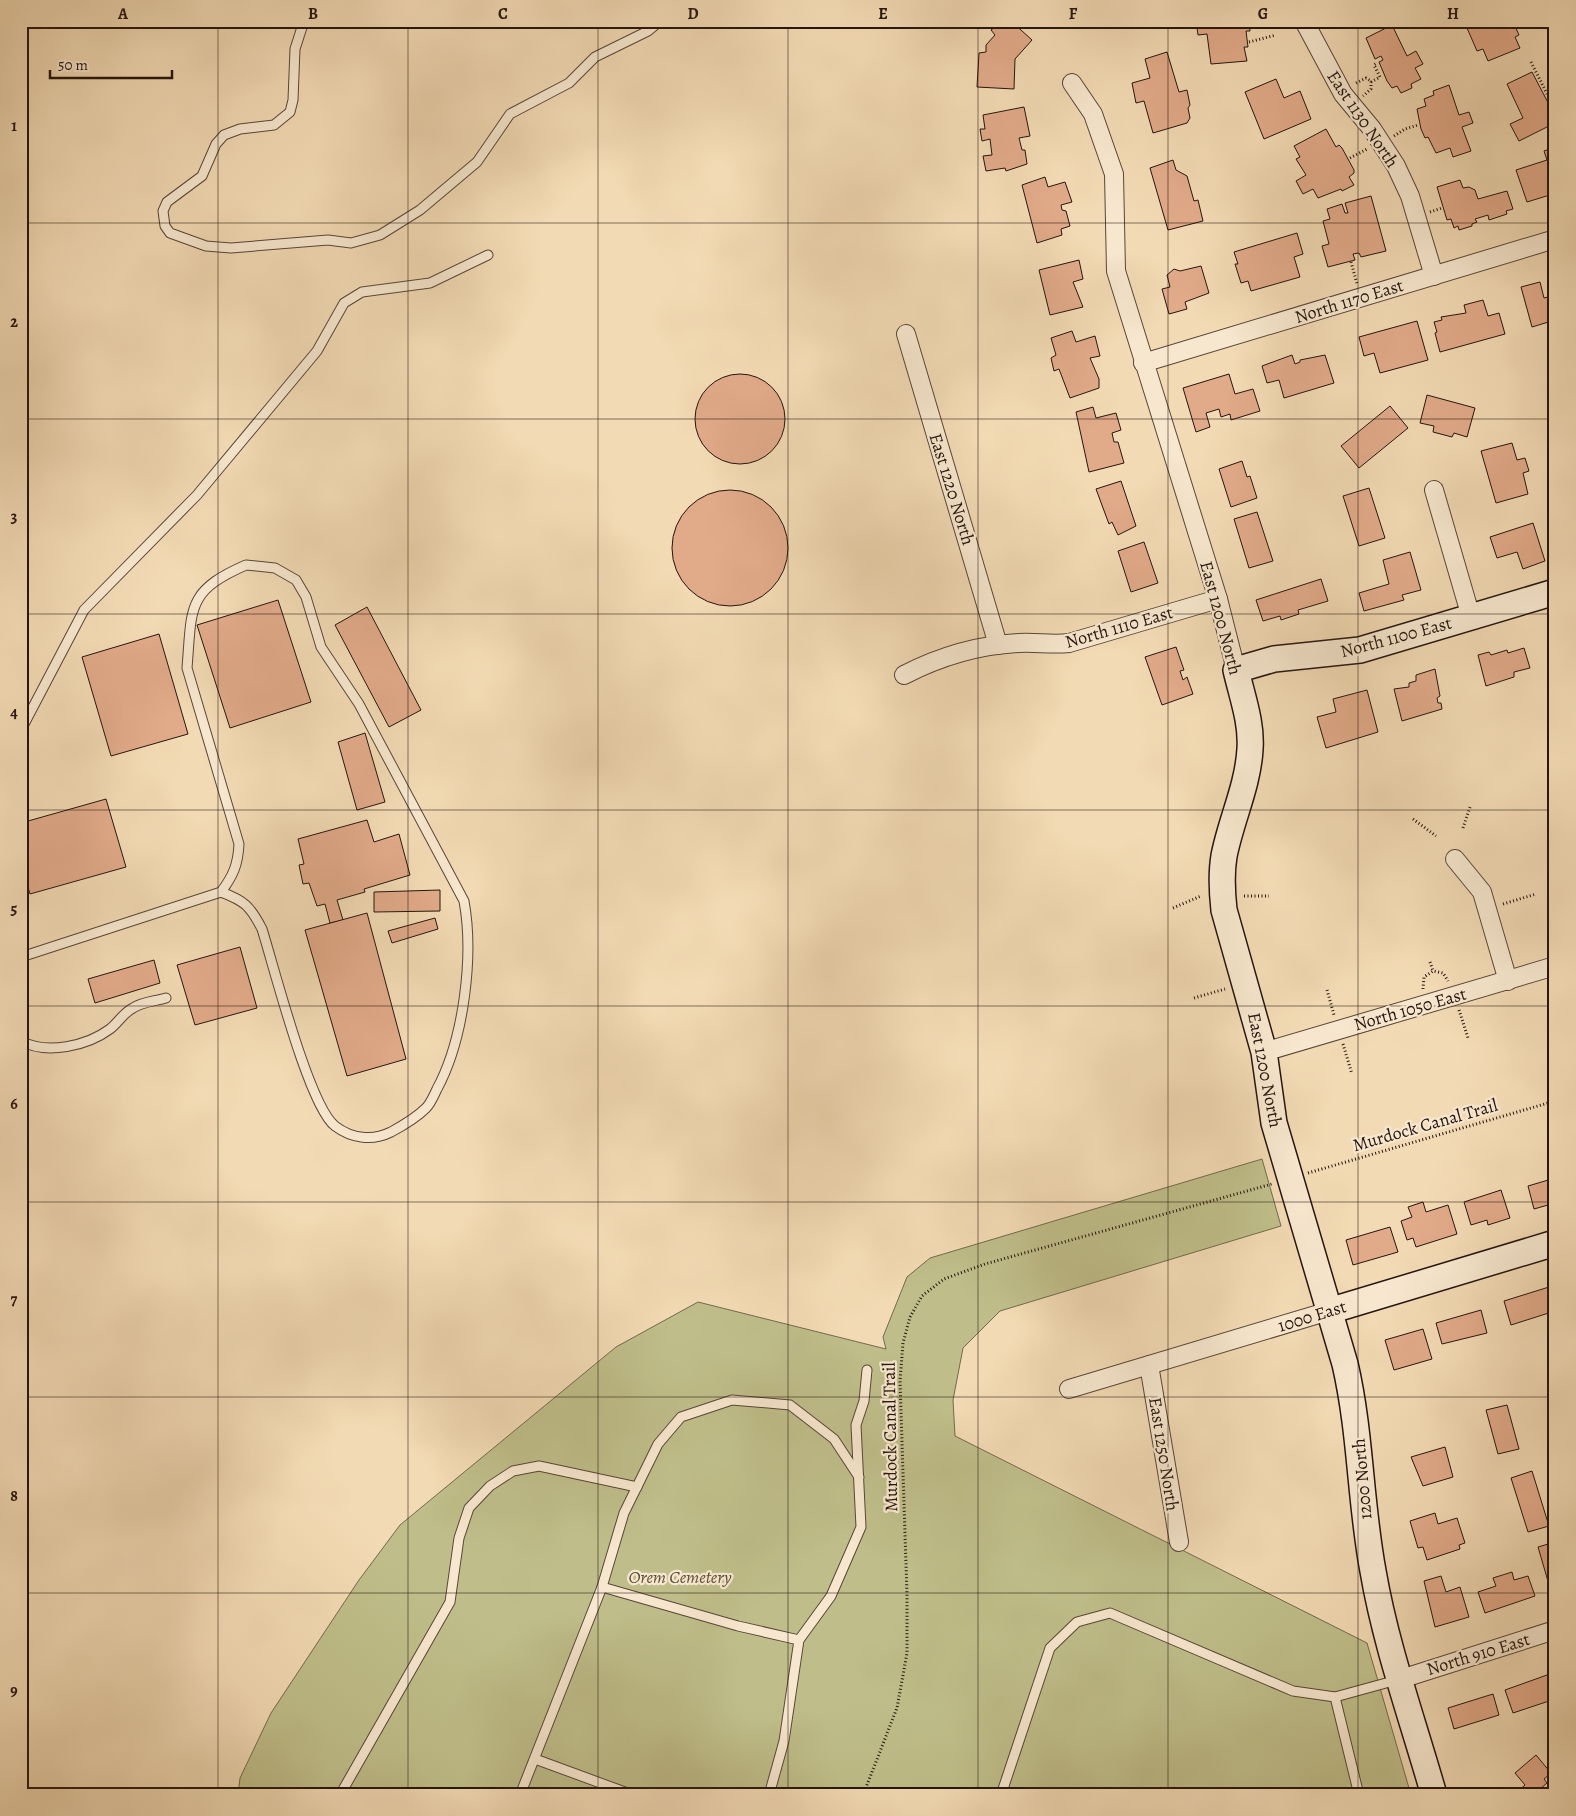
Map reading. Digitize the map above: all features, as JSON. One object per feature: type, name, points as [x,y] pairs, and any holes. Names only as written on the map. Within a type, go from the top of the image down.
[{"type":"street","name":"East 1130 North","points":[[1304,21],[1343,94],[1372,129],[1396,166],[1410,196],[1434,276]]},
{"type":"street","name":"East 1200 North","points":[[1072,83],[1093,114],[1114,174],[1116,271],[1143,363],[1218,598],[1250,732],[1250,749],[1243,792],[1224,858],[1222,889],[1227,925],[1264,1052],[1274,1123],[1294,1169]]},
{"type":"street","name":"North 1170 East","points":[[1143,363],[1555,239]]},
{"type":"street","name":"East 1220 North","points":[[906,334],[998,645]]},
{"type":"street","points":[[1434,490],[1471,617]]},
{"type":"street","name":"North 1100 East","points":[[1236,670],[1274,659],[1360,650],[1555,592]]},
{"type":"street","name":"North 1110 East","points":[[904,675],[945,656],[998,645],[1069,643],[1218,598]]},
{"type":"street","points":[[1455,859],[1482,892],[1508,980]]},
{"type":"street","name":"North 1050 East","points":[[1264,1052],[1555,966]]},
{"type":"street","name":"1200 North","points":[[1294,1169],[1329,1311],[1354,1400],[1372,1570],[1380,1608],[1434,1795]]},
{"type":"street","name":"1000 East","points":[[1069,1389],[1555,1243]]},
{"type":"street","name":"East 1250 North","points":[[1149,1365],[1179,1542]]},
{"type":"street","name":"North 910 East","points":[[1401,1679],[1555,1630]]},
{"type":"lane","points":[[304,21],[294,49],[293,100],[290,112],[274,125],[240,129],[224,135],[216,144],[202,176],[167,202],[163,211],[165,226],[170,233],[206,246],[231,248],[328,240],[351,243],[380,235],[428,204],[477,162],[510,114],[569,83],[595,57],[648,31],[660,21]]},
{"type":"lane","points":[[21,730],[84,610],[197,495],[317,351],[344,303],[362,292],[430,283],[488,255]]},
{"type":"lane","points":[[21,956],[221,892],[233,876],[238,862],[239,844],[188,668],[192,609],[205,589],[224,575],[246,565],[275,568],[296,580],[306,597],[321,647],[359,704],[464,901],[468,924],[464,998],[459,1032],[444,1076],[427,1107],[410,1122],[382,1137],[368,1139],[347,1133],[334,1126],[322,1110],[310,1085],[262,929],[252,911],[241,900],[221,892]]},
{"type":"lane","points":[[21,1041],[42,1048],[60,1047],[94,1038],[109,1029],[133,1007],[166,998]]},
{"type":"lane","points":[[769,1795],[784,1741],[799,1640],[831,1596],[861,1527],[856,1426],[864,1401],[867,1370]]},
{"type":"lane","points":[[520,1795],[602,1587],[624,1513],[658,1444],[681,1417],[732,1400],[790,1405],[834,1439],[859,1477]]},
{"type":"lane","points":[[340,1795],[450,1602],[459,1538],[469,1508],[490,1486],[514,1471],[539,1466],[637,1488]]},
{"type":"lane","points":[[602,1587],[738,1626],[799,1640]]},
{"type":"lane","points":[[1001,1795],[1050,1648],[1077,1622],[1110,1613],[1293,1691],[1335,1698],[1401,1679]]},
{"type":"lane","points":[[1335,1698],[1358,1795]]},
{"type":"lane","points":[[535,1759],[633,1795]]},
{"type":"path","points":[[1249,42],[1276,35]]},
{"type":"path","points":[[1531,62],[1552,104],[1555,103]]},
{"type":"path","points":[[1371,82],[1380,77],[1374,65],[1377,63]]},
{"type":"path","points":[[1353,85],[1366,78],[1371,82]]},
{"type":"path","points":[[1362,96],[1371,89],[1371,82]]},
{"type":"path","points":[[1393,137],[1405,129],[1418,126]]},
{"type":"path","points":[[1350,158],[1370,147]]},
{"type":"path","points":[[1428,212],[1442,208]]},
{"type":"path","points":[[1351,262],[1358,286]]},
{"type":"path","points":[[1463,828],[1470,807]]},
{"type":"path","points":[[1413,819],[1436,836]]},
{"type":"path","points":[[1502,904],[1536,894]]},
{"type":"path","points":[[1173,908],[1201,896]]},
{"type":"path","points":[[1244,896],[1269,896]]},
{"type":"path","points":[[1430,962],[1433,971]]},
{"type":"path","points":[[1423,988],[1424,977],[1433,971],[1443,973],[1448,981]]},
{"type":"path","points":[[1194,998],[1225,989]]},
{"type":"path","points":[[1327,990],[1334,1015]]},
{"type":"path","points":[[1459,1009],[1468,1038]]},
{"type":"path","points":[[1343,1044],[1352,1074]]},
{"type":"path","name":"Murdock Canal Trail","points":[[1294,1169],[1555,1101]]},
{"type":"path","name":"Murdock Canal Trail","points":[[863,1795],[897,1708],[906,1653],[907,1595],[900,1381],[903,1343],[910,1317],[922,1296],[944,1279],[984,1264],[1272,1184]]},
{"type":"green space","name":"Orem Cemetery","points":[[1262,1159],[1281,1226],[1000,1311],[963,1348],[953,1400],[955,1436],[1367,1643],[1411,1795],[238,1795],[240,1778],[271,1713],[359,1580],[400,1525],[616,1347],[698,1302],[886,1349],[883,1337],[907,1277],[930,1258]]},
{"type":"building","points":[[1003,21],[1011,21],[1032,40],[1015,59],[1014,89],[977,87],[979,53],[986,52],[986,45],[995,35],[991,30]]},
{"type":"building","points":[[1196,21],[1249,21],[1250,31],[1246,31],[1248,47],[1244,47],[1247,61],[1211,64],[1207,34],[1198,35]]},
{"type":"building","points":[[1468,21],[1509,21],[1512,28],[1515,26],[1519,35],[1515,37],[1520,48],[1488,61],[1483,49],[1477,51],[1467,28],[1470,27]]},
{"type":"building","points":[[1392,25],[1407,56],[1416,51],[1423,64],[1415,68],[1421,79],[1411,84],[1412,88],[1401,93],[1397,86],[1392,88],[1387,81],[1379,62],[1383,60],[1381,56],[1375,59],[1366,38]]},
{"type":"building","points":[[1167,52],[1179,92],[1187,90],[1190,118],[1187,123],[1153,133],[1144,101],[1136,103],[1132,83],[1150,78],[1145,59]]},
{"type":"building","points":[[1532,72],[1555,116],[1555,123],[1519,141],[1510,124],[1523,118],[1507,84]]},
{"type":"building","points":[[1276,79],[1284,98],[1300,91],[1311,119],[1264,139],[1245,92]]},
{"type":"building","points":[[1449,85],[1459,115],[1469,112],[1473,123],[1462,127],[1471,151],[1453,157],[1450,148],[1436,153],[1428,137],[1425,138],[1421,129],[1417,109],[1426,106],[1424,99],[1434,95],[1433,91]]},
{"type":"building","points":[[1024,107],[1030,136],[1019,138],[1022,150],[1025,150],[1027,164],[1006,171],[1005,168],[986,171],[983,156],[992,155],[990,139],[982,141],[980,129],[985,129],[983,115]]},
{"type":"building","points":[[1326,129],[1336,147],[1339,145],[1342,148],[1354,170],[1354,173],[1349,177],[1354,185],[1342,191],[1341,189],[1318,198],[1313,189],[1303,194],[1296,181],[1306,175],[1296,159],[1300,157],[1294,146]]},
{"type":"building","points":[[1555,147],[1553,194],[1527,202],[1516,170],[1547,160],[1544,151]]},
{"type":"building","points":[[1173,160],[1176,170],[1187,176],[1194,201],[1198,200],[1203,221],[1168,230],[1150,168]]},
{"type":"building","points":[[1045,177],[1048,187],[1065,182],[1072,202],[1061,205],[1062,210],[1066,211],[1070,226],[1061,229],[1062,235],[1037,243],[1022,185]]},
{"type":"building","points":[[1460,180],[1463,188],[1469,187],[1475,190],[1478,199],[1507,191],[1513,209],[1506,211],[1507,214],[1489,220],[1488,215],[1475,219],[1477,222],[1472,224],[1472,226],[1459,230],[1458,226],[1454,228],[1451,219],[1447,220],[1437,187]]},
{"type":"building","points":[[1371,196],[1386,251],[1361,257],[1359,253],[1353,254],[1355,260],[1328,267],[1322,246],[1329,244],[1323,221],[1330,219],[1327,209],[1342,204],[1345,213],[1348,213],[1345,203]]},
{"type":"building","points":[[1297,233],[1303,254],[1294,257],[1300,277],[1251,291],[1248,281],[1241,283],[1235,264],[1238,264],[1234,252]]},
{"type":"building","points":[[1079,260],[1083,279],[1073,282],[1083,307],[1050,315],[1039,270]]},
{"type":"building","points":[[1201,266],[1209,293],[1185,302],[1187,309],[1169,314],[1162,289],[1170,287],[1167,275],[1174,269],[1180,271]]},
{"type":"building","points":[[1540,282],[1544,298],[1555,295],[1555,320],[1532,327],[1521,287]]},
{"type":"building","points":[[1483,300],[1488,316],[1499,313],[1505,334],[1440,352],[1434,322],[1442,320],[1441,317],[1466,313],[1464,305]]},
{"type":"building","points":[[1417,321],[1428,360],[1380,373],[1374,353],[1364,356],[1359,337]]},
{"type":"building","points":[[1072,331],[1076,342],[1095,336],[1100,356],[1090,358],[1099,379],[1099,388],[1070,398],[1059,369],[1054,371],[1051,358],[1056,355],[1051,338]]},
{"type":"building","points":[[1292,355],[1295,364],[1300,362],[1300,360],[1325,355],[1334,383],[1284,398],[1279,380],[1267,383],[1262,366]]},
{"type":"building","points":[[740,374],[757,378],[772,387],[781,402],[785,419],[781,436],[772,451],[757,460],[740,464],[723,460],[708,451],[699,436],[695,419],[699,402],[708,387],[723,378]]},
{"type":"building","points":[[1229,374],[1235,394],[1253,389],[1260,411],[1231,420],[1230,414],[1221,417],[1219,409],[1206,413],[1210,427],[1196,432],[1183,388]]},
{"type":"building","points":[[1427,395],[1475,408],[1467,437],[1454,433],[1452,437],[1433,432],[1434,426],[1420,423]]},
{"type":"building","points":[[1390,406],[1408,428],[1359,468],[1341,446]]},
{"type":"building","points":[[1093,407],[1096,418],[1116,413],[1121,430],[1112,433],[1114,442],[1118,442],[1124,463],[1089,472],[1076,412]]},
{"type":"building","points":[[1512,443],[1517,460],[1525,458],[1529,471],[1523,473],[1528,494],[1496,503],[1481,451]]},
{"type":"building","points":[[1242,461],[1247,477],[1250,476],[1257,498],[1231,507],[1219,469]]},
{"type":"building","points":[[1121,481],[1136,526],[1118,535],[1112,522],[1109,524],[1096,489]]},
{"type":"building","points":[[1369,488],[1385,538],[1359,546],[1343,496]]},
{"type":"building","points":[[730,490],[752,494],[771,507],[784,526],[788,548],[784,570],[771,589],[752,602],[730,606],[708,602],[689,589],[676,570],[672,548],[676,526],[689,507],[708,494]]},
{"type":"building","points":[[1257,512],[1273,561],[1249,568],[1234,519]]},
{"type":"building","points":[[1533,523],[1545,561],[1523,569],[1517,552],[1497,558],[1490,537]]},
{"type":"building","points":[[1144,542],[1158,583],[1131,592],[1118,551]]},
{"type":"building","points":[[1410,552],[1421,590],[1402,595],[1404,600],[1364,611],[1359,593],[1389,584],[1383,560]]},
{"type":"building","points":[[1321,579],[1328,601],[1298,610],[1299,614],[1281,620],[1280,616],[1263,621],[1256,600]]},
{"type":"building","points":[[278,600],[311,702],[230,728],[197,625]]},
{"type":"building","points":[[367,607],[421,710],[389,727],[335,625]]},
{"type":"building","points":[[159,634],[188,734],[111,756],[82,657]]},
{"type":"building","points":[[1176,647],[1184,670],[1180,671],[1183,680],[1187,677],[1193,694],[1162,705],[1145,657]]},
{"type":"building","points":[[1524,648],[1530,668],[1514,672],[1514,677],[1486,686],[1478,655],[1489,652],[1491,655],[1507,650],[1508,653]]},
{"type":"building","points":[[1555,658],[1555,679],[1554,679],[1548,660]]},
{"type":"building","points":[[1435,669],[1440,696],[1437,698],[1438,703],[1441,703],[1442,709],[1402,721],[1394,689],[1409,687],[1409,683],[1416,681],[1416,675]]},
{"type":"building","points":[[1367,690],[1378,732],[1326,748],[1317,717],[1336,712],[1333,699]]},
{"type":"building","points":[[365,733],[385,802],[357,810],[338,742]]},
{"type":"building","points":[[106,799],[126,867],[30,894],[21,863],[21,823]]},
{"type":"building","points":[[367,820],[374,842],[399,834],[410,875],[364,889],[365,892],[337,900],[343,920],[330,923],[325,904],[317,906],[309,883],[303,884],[299,865],[304,864],[298,839]]},
{"type":"building","points":[[440,890],[440,911],[374,912],[374,892]]},
{"type":"building","points":[[367,913],[406,1059],[347,1076],[305,930]]},
{"type":"building","points":[[435,918],[438,929],[392,943],[388,931]]},
{"type":"building","points":[[240,947],[257,1008],[195,1025],[177,965]]},
{"type":"building","points":[[154,960],[160,983],[95,1003],[88,979]]},
{"type":"building","points":[[1555,1178],[1555,1203],[1534,1209],[1528,1186]]},
{"type":"building","points":[[1501,1190],[1510,1218],[1488,1225],[1487,1220],[1471,1225],[1464,1202]]},
{"type":"building","points":[[1423,1202],[1426,1212],[1448,1205],[1457,1234],[1416,1247],[1413,1238],[1407,1240],[1401,1221],[1412,1217],[1408,1207]]},
{"type":"building","points":[[1390,1227],[1398,1252],[1353,1265],[1346,1240]]},
{"type":"building","points":[[1549,1287],[1555,1311],[1511,1325],[1504,1301]]},
{"type":"building","points":[[1481,1310],[1487,1333],[1442,1344],[1436,1323]]},
{"type":"building","points":[[1423,1329],[1432,1359],[1394,1370],[1385,1340]]},
{"type":"building","points":[[1507,1405],[1519,1449],[1498,1454],[1486,1410]]},
{"type":"building","points":[[1445,1447],[1453,1477],[1423,1486],[1411,1457]]},
{"type":"building","points":[[1532,1471],[1549,1526],[1528,1532],[1511,1478]]},
{"type":"building","points":[[1435,1513],[1438,1524],[1457,1518],[1465,1543],[1459,1545],[1460,1549],[1427,1560],[1423,1547],[1418,1548],[1410,1521]]},
{"type":"building","points":[[1555,1542],[1555,1594],[1552,1595],[1538,1547]]},
{"type":"building","points":[[1512,1572],[1514,1580],[1528,1576],[1535,1596],[1485,1613],[1478,1592],[1496,1586],[1493,1578]]},
{"type":"building","points":[[1441,1576],[1446,1592],[1460,1587],[1469,1617],[1435,1627],[1424,1581]]},
{"type":"building","points":[[1547,1675],[1555,1699],[1513,1713],[1505,1690]]},
{"type":"building","points":[[1493,1694],[1499,1715],[1454,1729],[1448,1708]]},
{"type":"building","points":[[1536,1755],[1551,1773],[1544,1779],[1547,1783],[1540,1789],[1543,1793],[1520,1795],[1517,1792],[1525,1785],[1515,1773]]}]
